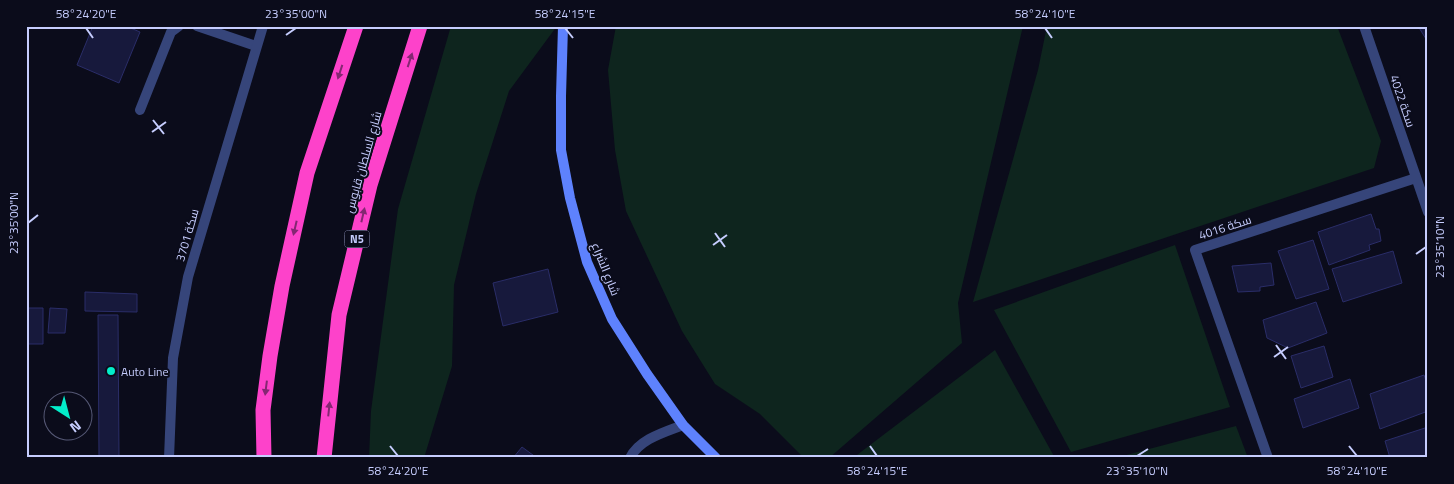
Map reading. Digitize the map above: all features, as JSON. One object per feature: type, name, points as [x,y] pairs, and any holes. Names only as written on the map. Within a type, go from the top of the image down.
[{"type":"highway","points":[[257,458],[270,356],[282,286],[308,173],[356,26]]},
{"type":"highway","name":"شارع السلطان قابوس","points":[[325,458],[339,315],[370,185],[420,26]]},
{"type":"highway","points":[[263,410],[264,458]]},
{"type":"street","points":[[140,110],[170,32],[178,26]]},
{"type":"street","points":[[197,26],[256,46]]},
{"type":"street","name":"سكة 3701","points":[[169,458],[173,358],[188,277],[263,26]]},
{"type":"street","name":"شارع الشراع","points":[[563,26],[560,96],[561,150],[570,198],[587,262],[612,319],[648,374],[683,424],[716,458]]},
{"type":"street","name":"سكة 4022","points":[[1364,26],[1428,212]]},
{"type":"street","name":"سكة 4016","points":[[1268,458],[1195,250],[1416,178]]},
{"type":"street","points":[[630,458],[641,444],[683,424]]},
{"type":"green space","points":[[451,26],[557,26],[509,91],[476,194],[454,285],[452,366],[424,458],[369,458],[371,411],[398,209]]},
{"type":"green space","points":[[616,26],[1023,26],[958,303],[962,343],[829,458],[804,458],[760,414],[715,384],[682,331],[626,211],[615,150],[608,70]]},
{"type":"green space","points":[[1047,26],[1337,26],[1381,141],[1374,168],[973,302],[1038,70]]},
{"type":"green space","points":[[1175,245],[1230,407],[1071,452],[994,310]]},
{"type":"green space","points":[[995,350],[1055,458],[853,458]]},
{"type":"green space","points":[[1236,426],[1248,458],[1115,458]]},
{"type":"building","points":[[93,26],[126,26],[140,32],[119,83],[77,65]]},
{"type":"building","points":[[1418,26],[1428,26],[1428,39],[1426,39]]},
{"type":"building","points":[[1371,214],[1376,229],[1379,229],[1381,241],[1369,245],[1370,250],[1329,265],[1318,232]]},
{"type":"building","points":[[1313,240],[1329,289],[1296,299],[1278,251]]},
{"type":"building","points":[[1393,251],[1402,283],[1343,302],[1332,269]]},
{"type":"building","points":[[1271,263],[1274,285],[1260,287],[1260,291],[1238,292],[1232,266]]},
{"type":"building","points":[[548,269],[558,312],[503,326],[493,283]]},
{"type":"building","points":[[85,292],[137,294],[137,312],[85,311]]},
{"type":"building","points":[[1316,302],[1327,333],[1288,348],[1267,338],[1263,320]]},
{"type":"building","points":[[26,308],[43,308],[43,344],[26,344]]},
{"type":"building","points":[[50,308],[67,309],[65,333],[48,333]]},
{"type":"building","points":[[98,315],[118,315],[119,458],[99,458]]},
{"type":"building","points":[[1324,346],[1333,377],[1301,388],[1291,356]]},
{"type":"building","points":[[1424,375],[1428,386],[1428,411],[1380,429],[1370,394]]},
{"type":"building","points":[[1350,379],[1359,408],[1303,428],[1294,399]]},
{"type":"building","points":[[1428,427],[1428,458],[1390,458],[1385,441]]},
{"type":"building","points":[[522,447],[537,458],[513,458]]},
{"type":"place","name":"Auto Line","points":[[111,371]]}]
